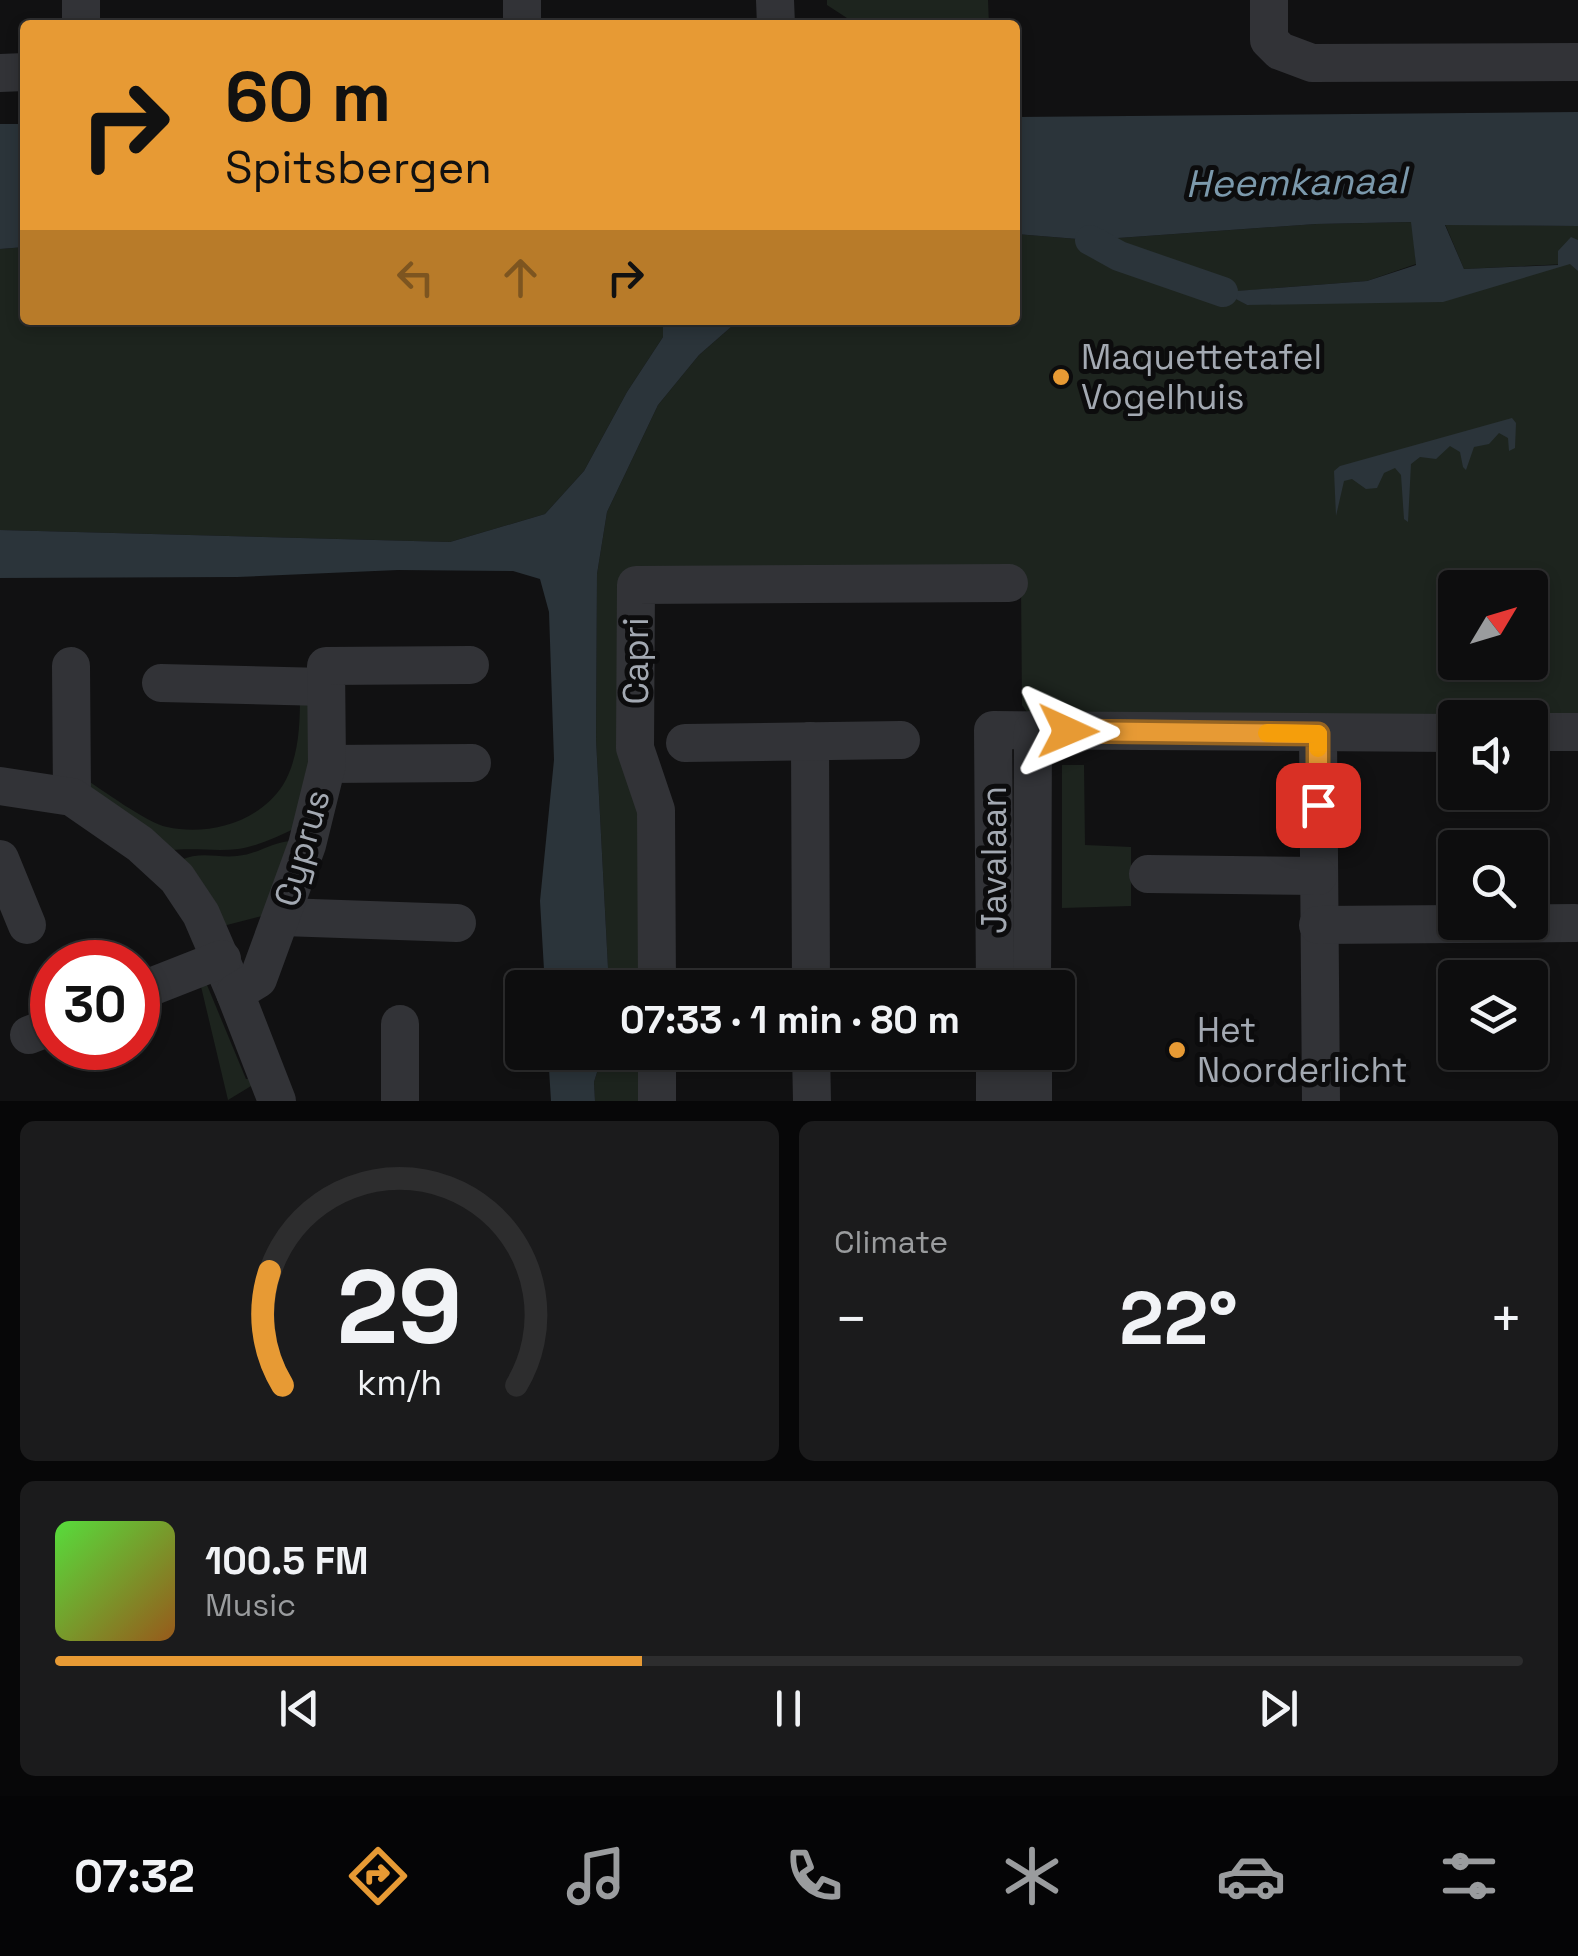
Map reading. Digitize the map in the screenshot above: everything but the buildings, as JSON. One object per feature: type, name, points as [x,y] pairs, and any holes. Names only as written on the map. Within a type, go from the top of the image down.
[{"type":"street","points":[[1269,0],[1268,40],[1280,51],[1312,62],[1578,62]]},
{"type":"street","name":"Capri","points":[[657,970],[656,810],[636,748],[636,586],[1010,583]]},
{"type":"street","points":[[160,682],[325,686],[326,666],[470,665]]},
{"type":"street","points":[[71,666],[72,796]]},
{"type":"street","name":"Cyprus","points":[[229,976],[258,979],[282,917],[326,764],[325,686]]},
{"type":"street","name":"Javalaan","points":[[1012,970],[993,730],[1033,730],[1014,970]]},
{"type":"street","points":[[1033,730],[1438,733]]},
{"type":"street","points":[[1548,732],[1578,732]]},
{"type":"street","points":[[1318,734],[1321,1101]]},
{"type":"street","points":[[685,742],[901,740]]},
{"type":"street","points":[[810,741],[811,970]]},
{"type":"street","points":[[326,764],[472,764]]},
{"type":"street","points":[[0,786],[72,796],[140,844],[177,878],[201,914],[229,976],[267,1098]]},
{"type":"street","points":[[0,859],[26,925]]},
{"type":"street","points":[[1148,874],[1318,876]]},
{"type":"street","points":[[282,917],[457,924]]},
{"type":"street","points":[[1318,925],[1575,923]]},
{"type":"street","points":[[160,988],[229,976]]},
{"type":"street","points":[[400,1024],[400,1101]]},
{"type":"street","points":[[657,1070],[657,1101]]},
{"type":"street","points":[[812,1070],[812,1101]]},
{"type":"street","points":[[995,1070],[995,1101]]},
{"type":"street","points":[[1033,1070],[1034,1101]]},
{"type":"shaded area","points":[[827,0],[988,0],[989,20],[846,20],[827,5]]},
{"type":"shaded area","points":[[1412,222],[1416,264],[1367,281],[1226,292],[1247,305],[1566,264],[1464,269],[1445,224],[1578,226],[1578,717],[1548,717],[1548,700],[1438,700],[1438,718],[1032,719],[1022,705],[1021,585],[624,574],[643,813],[643,970],[608,970],[596,739],[597,574],[607,512],[658,405],[699,355],[733,325],[1020,325],[1020,234],[1090,240],[1316,224]]},
{"type":"shaded area","points":[[20,247],[20,325],[663,325],[663,337],[627,392],[584,471],[545,514],[450,542],[0,530],[0,249]]},
{"type":"shaded area","points":[[300,695],[308,695],[311,752],[298,827],[261,843],[229,850],[167,851],[93,797],[81,776],[136,813],[167,827],[199,829],[232,823],[261,808],[283,785],[295,753]]},
{"type":"shaded area","points":[[1062,765],[1084,765],[1085,845],[1131,847],[1131,906],[1062,908]]},
{"type":"shaded area","points":[[291,841],[270,914],[223,926],[181,860],[202,855],[244,855]]},
{"type":"shaded area","points":[[199,978],[207,985],[246,1079],[252,1078],[256,1083],[228,1100]]},
{"type":"shaded area","points":[[598,1070],[643,1070],[643,1101],[595,1101]]},
{"type":"water","name":"Heemkanaal","points":[[1578,112],[1578,226],[1445,225],[1464,269],[1558,265],[1558,251],[1571,237],[1578,240],[1578,271],[1570,264],[1443,302],[1247,305],[1223,292],[1367,281],[1416,265],[1411,222],[1316,224],[1090,240],[1020,234],[1020,117]]},
{"type":"water","points":[[0,124],[20,124],[20,247],[0,249]]},
{"type":"water","points":[[663,325],[733,325],[699,355],[658,405],[607,512],[597,574],[596,739],[608,970],[544,970],[540,901],[554,760],[549,612],[540,579],[513,571],[398,570],[237,577],[0,578],[0,530],[450,542],[545,514],[584,471],[627,392],[663,337]]},
{"type":"water","points":[[1512,418],[1516,423],[1515,448],[1509,451],[1508,438],[1499,433],[1489,444],[1474,447],[1466,470],[1460,452],[1450,446],[1436,459],[1420,457],[1411,464],[1408,522],[1404,519],[1401,475],[1395,468],[1384,473],[1377,488],[1366,489],[1352,479],[1344,481],[1336,516],[1334,471],[1340,466]]},
{"type":"water","points":[[549,1070],[598,1070],[595,1101],[551,1101]]},
{"type":"waterway","points":[[1090,240],[1119,256],[1223,292]]},
{"type":"slow traffic","points":[[1267,733],[1318,734],[1318,748]]},
{"type":"place","name":"Maquettetafel Vogelhuis","points":[[1061,377]]},
{"type":"place","name":"Het Noorderlicht","points":[[1177,1050]]},
{"type":"route","points":[[1068,731],[1318,734],[1318,805]]}]
